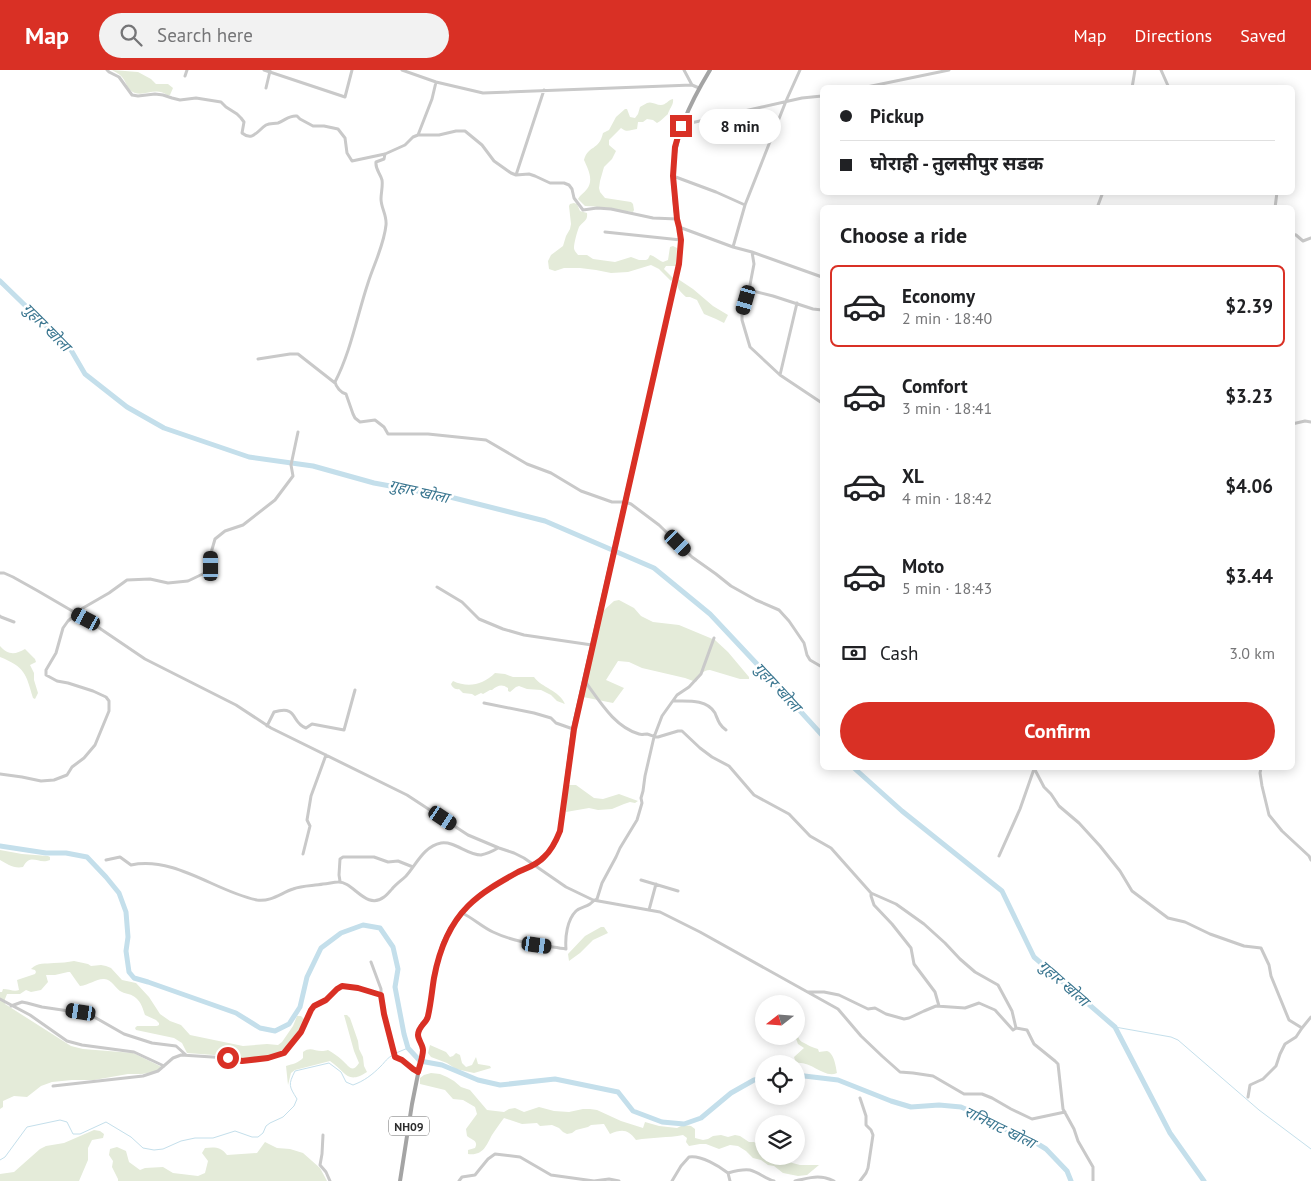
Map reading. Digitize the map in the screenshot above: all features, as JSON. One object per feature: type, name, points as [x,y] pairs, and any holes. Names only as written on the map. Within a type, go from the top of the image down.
[{"type":"main road","name":"NH09","points":[[400,1181],[423,1049],[418,1035],[422,1024],[428,1018],[434,977],[442,948],[450,929],[462,913],[481,894],[544,858],[554,845],[560,831],[574,729],[584,680],[679,264],[681,240],[673,176],[675,147],[681,126],[710,70]]},
{"type":"street","points":[[107,70],[118,77],[132,94],[138,96],[155,94],[180,100],[196,98],[221,102],[244,122],[242,133],[245,136],[255,135],[269,124],[278,123],[292,115],[313,126],[324,126],[338,130],[345,138],[347,153],[352,161],[385,154],[405,145],[418,135],[438,135],[456,130],[465,131],[482,145],[486,152],[500,166],[516,175],[529,174],[550,183],[564,183],[569,186],[572,189],[574,198],[583,210],[611,209],[653,218],[677,219]]},
{"type":"street","points":[[185,76],[187,70]]},
{"type":"street","points":[[264,70],[345,97],[352,70]]},
{"type":"street","points":[[402,70],[415,72],[436,82],[483,93],[692,85],[699,88]]},
{"type":"street","points":[[684,70],[692,85]]},
{"type":"street","points":[[733,248],[745,205],[800,70]]},
{"type":"street","points":[[876,85],[949,70]]},
{"type":"street","points":[[1132,85],[1135,70]]},
{"type":"street","points":[[1161,70],[1168,85]]},
{"type":"street","points":[[266,88],[270,71]]},
{"type":"street","points":[[418,135],[432,99],[436,82]]},
{"type":"street","points":[[516,175],[544,90]]},
{"type":"street","points":[[681,126],[802,98],[820,96]]},
{"type":"street","points":[[335,383],[349,347],[368,280],[384,235],[386,225],[381,203],[382,182],[375,166],[376,162],[384,158],[385,154]]},
{"type":"street","points":[[673,176],[745,205]]},
{"type":"street","points":[[679,227],[733,248],[752,252],[820,276]]},
{"type":"street","points":[[605,232],[681,240]]},
{"type":"street","points":[[1295,235],[1303,241],[1311,238]]},
{"type":"street","points":[[752,252],[754,264],[749,290],[742,310],[742,320],[750,347],[780,375],[820,402]]},
{"type":"street","points":[[749,290],[820,310]]},
{"type":"street","points":[[780,375],[797,304]]},
{"type":"street","points":[[258,359],[298,354],[335,383],[341,392],[346,394],[355,418],[358,420],[375,420],[384,427],[388,434],[428,434],[486,440],[527,464],[550,473],[581,491],[612,502],[631,504],[660,525],[692,557],[731,586],[779,610],[789,621],[804,644],[806,656],[820,666]]},
{"type":"street","points":[[1295,423],[1311,422]]},
{"type":"street","points":[[0,774],[41,781],[54,780],[67,775],[72,767],[84,758],[95,745],[109,711],[109,701],[106,697],[93,691],[57,681],[46,675],[46,670],[56,653],[63,628],[82,608],[109,593],[127,580],[150,579],[168,583],[188,581],[209,570],[215,539],[225,531],[243,524],[275,500],[293,476],[291,464],[298,432]]},
{"type":"street","points":[[0,573],[13,577],[86,619],[145,659],[236,705],[266,726],[407,796],[468,834],[499,848],[514,852],[566,887],[593,900],[660,912],[838,1009],[861,1036],[900,1072],[933,1076],[964,1094],[982,1094],[1032,1119],[1065,1112]]},
{"type":"street","points":[[437,586],[462,602],[479,619],[503,629],[524,635],[592,645]]},
{"type":"street","points":[[0,616],[14,622]]},
{"type":"street","points":[[462,913],[492,932],[527,944],[566,949],[565,938],[572,916],[577,910],[597,899],[602,883],[637,820],[654,737],[662,716],[677,695],[689,687],[701,674],[714,638]]},
{"type":"street","points":[[584,680],[603,706],[626,728],[639,734],[648,734],[654,737],[682,731],[712,757],[729,766],[754,795],[789,814],[810,836],[831,848],[871,893],[896,904],[924,924],[975,972],[998,985],[1012,1011],[1016,1028]]},
{"type":"street","points":[[266,726],[274,712],[283,709],[292,712],[301,726],[306,728],[312,724],[344,730],[355,690]]},
{"type":"street","points":[[673,701],[702,702],[712,709],[721,726],[726,730]]},
{"type":"street","points":[[484,703],[534,713],[551,718],[556,723],[574,729]]},
{"type":"street","points":[[304,854],[310,826],[307,820],[311,796],[326,755]]},
{"type":"street","points":[[999,856],[1020,809],[1033,770]]},
{"type":"street","points":[[1035,770],[1044,787],[1059,806],[1079,823],[1100,846],[1120,871],[1132,891],[1168,918],[1185,922],[1210,934],[1244,946],[1261,948],[1269,965],[1278,997],[1289,1020],[1302,1028]]},
{"type":"street","points":[[1261,770],[1262,786],[1269,815],[1311,860]]},
{"type":"street","points":[[106,860],[120,857],[131,865],[142,863],[164,866],[200,878],[244,897],[260,900],[273,899],[292,889],[305,885],[340,881],[369,900],[376,901],[384,898],[428,849],[439,843],[444,842],[478,854],[499,848]]},
{"type":"street","points":[[340,881],[340,859],[343,857],[374,857],[388,862],[398,861],[413,867]]},
{"type":"street","points":[[642,880],[678,891]]},
{"type":"street","points":[[649,910],[656,884]]},
{"type":"street","points":[[871,893],[874,905],[911,948],[914,964],[935,992],[939,1006]]},
{"type":"street","points":[[370,962],[381,989],[382,1005],[395,1057],[418,1072]]},
{"type":"street","points":[[54,1086],[128,1076],[143,1076],[158,1071],[173,1058],[181,1055],[228,1058],[242,1061],[268,1058],[284,1053],[301,1032],[314,1006],[326,1000],[342,986],[358,988],[381,995]]},
{"type":"street","points":[[807,992],[824,992],[839,995],[868,1009],[876,1008],[886,1014],[904,1019],[939,1006],[965,1008],[979,1003],[995,1010],[1013,1030],[1016,1028],[1027,1030],[1034,1044],[1058,1064],[1063,1109],[1093,1167],[1093,1181]]},
{"type":"street","points":[[0,999],[30,1015],[67,1041],[82,1045],[134,1052],[164,1066]]},
{"type":"street","points":[[11,1006],[22,1002],[89,1014],[124,1034],[152,1043],[176,1046],[186,1055]]},
{"type":"street","points":[[1248,1097],[1250,1085],[1263,1079],[1276,1066],[1285,1044],[1296,1037],[1311,1017]]},
{"type":"street","points":[[860,1098],[866,1116],[866,1125],[873,1135],[868,1168],[860,1181]]},
{"type":"street","points":[[323,1135],[320,1165],[330,1181]]},
{"type":"street","points":[[459,1181],[462,1177],[475,1175],[488,1159],[495,1154],[520,1157],[551,1174],[594,1181],[609,1179],[619,1181]]},
{"type":"street","points":[[672,1181],[681,1166],[689,1157],[694,1156],[728,1173],[752,1170],[774,1181]]},
{"type":"street","points":[[728,1173],[730,1181]]},
{"type":"street","points":[[795,1181],[814,1176],[823,1176],[834,1181]]},
{"type":"green space","points":[[112,70],[138,72],[156,84],[168,84],[173,88],[170,95],[159,92],[135,93],[132,92],[121,76]]},
{"type":"green space","points":[[673,99],[668,114],[657,123],[647,119],[643,122],[638,122],[637,129],[627,131],[621,128],[609,140],[609,145],[616,151],[612,159],[604,167],[600,181],[600,192],[605,198],[631,202],[633,204],[633,212],[585,206],[578,199],[587,189],[590,182],[590,174],[584,160],[588,152],[599,143],[603,133],[609,130],[616,117],[627,109],[630,117],[635,118],[640,107],[647,103],[663,105]]},
{"type":"green space","points":[[574,203],[577,204],[580,211],[587,213],[586,219],[579,227],[575,240],[574,249],[578,255],[587,255],[593,259],[615,262],[631,257],[646,260],[650,255],[663,262],[668,260],[670,247],[673,246],[677,248],[676,266],[666,266],[664,269],[673,278],[671,281],[659,269],[651,265],[628,272],[611,273],[580,268],[564,268],[555,271],[549,269],[548,261],[551,255],[563,246],[570,229],[569,206]]},
{"type":"green space","points":[[678,279],[728,315],[724,323],[704,314],[697,300],[686,297],[678,287]]},
{"type":"green space","points":[[619,600],[653,622],[679,625],[715,640],[728,652],[749,679],[740,679],[707,670],[703,672],[696,682],[642,668],[629,662],[618,661],[606,680],[624,688],[613,703],[583,697],[603,611],[614,601]]},
{"type":"green space","points":[[0,646],[12,653],[25,649],[35,659],[36,662],[30,665],[34,673],[38,693],[35,699],[20,668],[0,657]]},
{"type":"green space","points":[[495,673],[513,677],[534,677],[541,684],[559,695],[565,704],[541,690],[527,689],[519,686],[510,692],[508,688],[500,686],[475,696],[463,693],[451,684],[453,681],[470,685],[480,683]]},
{"type":"green space","points":[[568,785],[576,785],[594,798],[603,799],[619,794],[638,801],[612,809],[598,810],[589,808],[566,812]]},
{"type":"green space","points":[[0,850],[48,856],[50,860],[29,860],[23,867],[14,867],[0,860]]},
{"type":"green space","points":[[604,927],[608,933],[593,940],[569,961],[568,954],[585,936]]},
{"type":"green space","points":[[74,961],[91,966],[106,966],[111,968],[122,980],[136,983],[149,997],[160,1014],[170,1021],[181,1025],[190,1035],[243,1046],[278,1045],[293,1026],[297,1016],[301,1016],[305,1021],[289,1045],[278,1054],[242,1059],[187,1053],[182,1043],[174,1038],[136,1030],[137,1026],[157,1026],[159,1023],[145,1015],[141,1004],[136,998],[120,991],[109,980],[100,979],[80,986],[70,972],[46,975],[48,982],[41,990],[31,992],[26,990],[20,994],[7,994],[5,1004],[71,1046],[83,1049],[133,1053],[162,1067],[157,1071],[142,1074],[128,1074],[94,1080],[52,1082],[41,1086],[27,1097],[14,1096],[3,1101],[3,1107],[0,1109],[0,992],[3,989],[19,990],[17,980],[35,974],[35,970],[31,969],[36,965]]},
{"type":"green space","points":[[344,1015],[350,1018],[367,1072],[355,1077],[347,1076],[330,1061],[295,1070],[291,1073],[288,1085],[286,1066],[301,1060],[303,1052],[309,1049],[328,1050],[339,1057],[350,1068],[357,1066],[359,1063]]},
{"type":"green space","points":[[805,1044],[818,1049],[819,1052],[829,1052],[834,1060],[837,1073],[827,1074],[805,1064],[805,1055],[796,1055],[804,1048],[800,1045]]},
{"type":"green space","points":[[430,1045],[446,1052],[450,1057],[456,1053],[460,1055],[462,1063],[466,1067],[472,1065],[476,1057],[478,1064],[490,1066],[491,1068],[474,1073],[456,1069],[447,1063],[431,1057],[428,1053]]},
{"type":"green space","points":[[431,1073],[447,1077],[461,1087],[470,1090],[487,1110],[504,1112],[515,1108],[524,1112],[539,1107],[569,1112],[590,1109],[643,1128],[645,1122],[677,1128],[683,1125],[691,1126],[695,1129],[695,1138],[703,1140],[713,1136],[721,1135],[728,1137],[735,1135],[749,1142],[754,1142],[755,1158],[738,1146],[730,1145],[719,1149],[706,1144],[689,1146],[686,1142],[687,1138],[683,1135],[636,1140],[624,1131],[610,1134],[604,1124],[591,1125],[567,1134],[552,1125],[522,1124],[504,1118],[481,1152],[468,1154],[468,1150],[475,1148],[476,1145],[467,1136],[466,1129],[477,1114],[475,1107],[463,1100],[453,1099],[445,1090],[420,1084],[420,1078]]},
{"type":"green space","points":[[94,1130],[104,1134],[103,1138],[92,1140],[88,1148],[88,1160],[79,1181],[0,1181],[0,1174],[14,1172],[40,1149],[64,1143]]},
{"type":"green space","points":[[265,1142],[277,1148],[303,1153],[320,1168],[327,1181],[118,1181],[112,1167],[113,1161],[109,1155],[110,1149],[117,1147],[126,1151],[129,1162],[140,1170],[163,1167],[173,1173],[198,1176],[205,1173],[208,1161],[202,1153],[205,1148],[218,1148],[227,1155],[257,1153]]},
{"type":"green space","points":[[768,1165],[819,1165],[807,1175],[798,1176],[783,1173],[774,1166]]},
{"type":"waterway","name":"गुहार खोला","points":[[0,281],[71,350],[85,374],[127,407],[164,428],[249,457],[313,466],[374,483],[450,497],[545,521],[654,568],[710,614],[820,733]]},
{"type":"waterway","name":"गुहार खोला","points":[[856,770],[902,811],[1002,891],[1034,957],[1115,1027],[1170,1133],[1204,1181]]},
{"type":"waterway","name":"रानिघाट खोला","points":[[0,846],[87,857],[119,893],[126,912],[128,937],[126,951],[129,972],[134,978],[236,1013],[260,1028],[275,1031],[289,1024],[300,1007],[307,977],[321,948],[341,933],[363,925],[380,928],[393,947],[398,969],[395,987],[404,1034],[408,1048],[420,1061],[442,1065],[478,1080],[500,1085],[555,1079],[618,1092],[633,1111],[662,1122],[684,1124],[701,1118],[731,1093],[755,1080]]},
{"type":"waterway","points":[[1115,1027],[1171,1037],[1178,1040],[1259,1110],[1311,1149]]},
{"type":"waterway","points":[[396,1053],[408,1048]]},
{"type":"waterway","points":[[0,1160],[5,1157],[27,1127],[60,1120],[67,1122],[73,1134],[80,1134],[106,1122],[131,1137],[143,1148],[154,1150],[163,1149],[181,1141],[195,1138],[213,1138],[235,1131],[252,1137],[258,1137],[263,1133],[266,1126],[283,1117],[294,1106],[297,1099],[290,1083],[295,1071],[329,1063],[341,1072],[346,1082],[353,1085],[371,1075],[393,1055]]},
{"type":"waterway","name":"रानिघाट खोला","points":[[805,1076],[838,1080],[911,1107],[939,1105],[961,1107],[1001,1128],[1025,1136],[1046,1149],[1067,1171],[1071,1181]]},
{"type":"route","points":[[228,1058],[242,1061],[268,1058],[284,1053],[301,1032],[314,1006],[326,1000],[342,986],[348,986],[381,995],[395,1057],[418,1072],[423,1049],[418,1035],[419,1030],[428,1018],[434,977],[443,943],[450,929],[466,908],[481,894],[518,872],[534,865],[544,858],[554,845],[560,831],[574,729],[679,264],[681,240],[673,176],[675,147],[681,126]]}]
